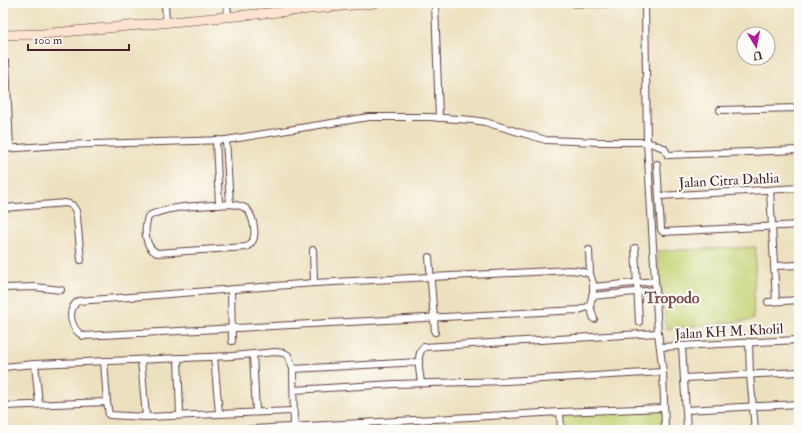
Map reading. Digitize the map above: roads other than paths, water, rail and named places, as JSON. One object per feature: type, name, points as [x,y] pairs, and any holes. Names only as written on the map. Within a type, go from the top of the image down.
[{"type":"street","points":[[165,3],[166,23]]},
{"type":"street","points":[[227,3],[228,16]]},
{"type":"street","points":[[3,35],[42,34],[375,3]]},
{"type":"street","points":[[435,3],[439,118]]},
{"type":"street","points":[[575,3],[609,3]]},
{"type":"street","points":[[645,3],[647,142],[651,233],[658,333],[663,372],[665,430]]},
{"type":"street","points":[[6,63],[10,148]]},
{"type":"street","points":[[720,110],[799,108]]},
{"type":"street","points":[[3,149],[96,144],[226,140],[369,117],[472,120],[490,123],[546,140],[647,142],[664,148],[668,155]]},
{"type":"street","points":[[216,140],[218,205]]},
{"type":"street","points":[[226,140],[230,204]]},
{"type":"street","points":[[648,164],[657,164],[668,155],[799,150]]},
{"type":"street","points":[[657,164],[661,229],[663,232],[799,225]]},
{"type":"street","name":"Jalan Citra Dahlia","points":[[660,196],[799,188]]},
{"type":"street","points":[[770,190],[776,301]]},
{"type":"street","points":[[3,208],[66,203],[72,205],[76,212],[77,218],[81,260]]},
{"type":"street","points":[[230,204],[244,207],[249,211],[252,218],[254,238],[252,243],[246,247],[157,253],[149,248],[146,227],[148,217],[152,213],[162,210],[230,204]]},
{"type":"street","points":[[635,248],[639,322]]},
{"type":"street","points":[[313,250],[314,283]]},
{"type":"street","points":[[589,250],[590,274],[593,286],[590,306],[594,319]]},
{"type":"street","points":[[430,257],[430,277],[435,332]]},
{"type":"street","points":[[774,266],[799,264]]},
{"type":"street","points":[[590,274],[570,270],[314,283],[78,301],[74,304],[70,316],[74,327],[78,333],[83,336],[434,319],[579,310],[590,306]]},
{"type":"street","points":[[593,286],[655,281]]},
{"type":"street","points":[[3,288],[35,287],[61,290]]},
{"type":"street","points":[[231,290],[232,342]]},
{"type":"street","points":[[592,296],[656,290]]},
{"type":"street","points":[[768,302],[799,300]]},
{"type":"street","points":[[421,383],[419,362],[422,350],[428,347],[658,333]]},
{"type":"street","name":"Jalan KH M. Kholil","points":[[660,347],[799,340]]},
{"type":"street","points":[[749,342],[752,407],[755,430]]},
{"type":"street","points":[[682,346],[687,430]]},
{"type":"street","points":[[3,367],[35,364],[104,362],[275,352],[284,353],[288,355],[293,369],[294,427]]},
{"type":"street","points":[[253,354],[256,412]]},
{"type":"street","points":[[214,356],[219,413]]},
{"type":"street","points":[[178,358],[180,415]]},
{"type":"street","points":[[141,360],[146,417]]},
{"type":"street","points":[[104,362],[107,402],[110,416],[146,417],[293,411]]},
{"type":"street","points":[[293,369],[419,362]]},
{"type":"street","points":[[35,364],[39,404]]},
{"type":"street","points":[[294,390],[421,383],[506,381],[663,372]]},
{"type":"street","points":[[684,378],[799,372]]},
{"type":"street","points":[[3,406],[107,402]]},
{"type":"street","points":[[686,410],[799,404]]},
{"type":"street","points":[[237,430],[560,412],[664,408]]},
{"type":"street","points":[[560,412],[561,430]]},
{"type":"district","name":"Tropodo","points":[[672,297]]}]
